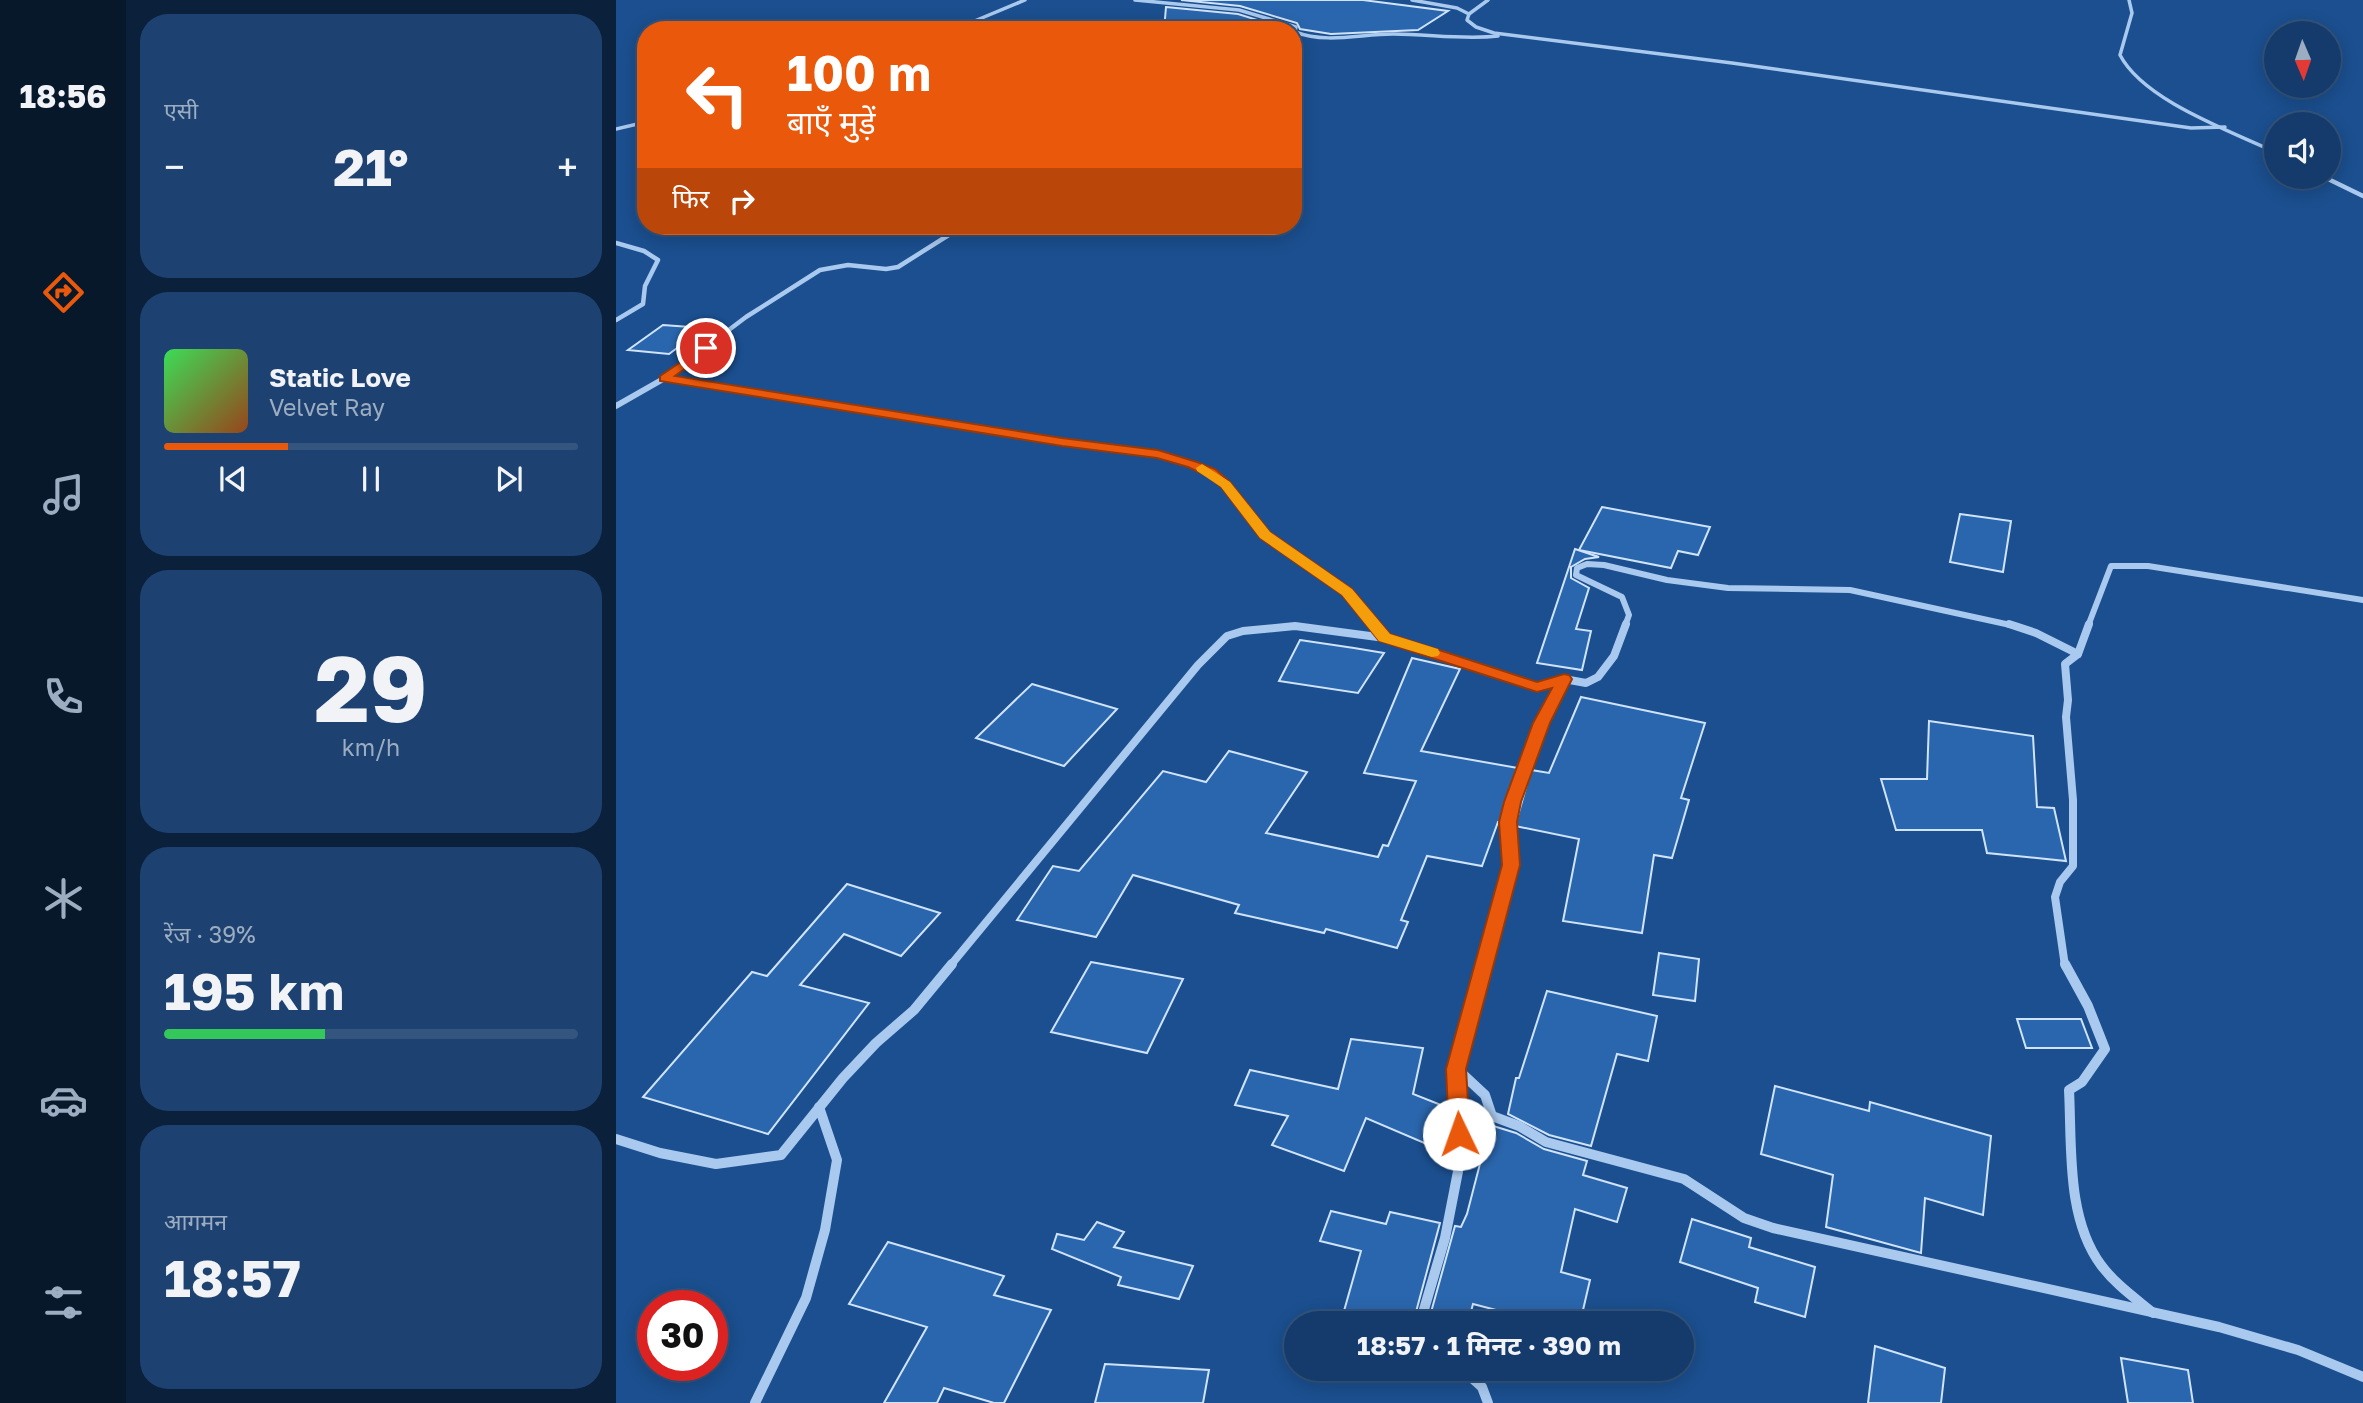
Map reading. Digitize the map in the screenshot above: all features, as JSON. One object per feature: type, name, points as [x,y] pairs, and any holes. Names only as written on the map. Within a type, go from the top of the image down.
[{"type":"street","points":[[975,21],[1025,0]]},
{"type":"street","points":[[1135,0],[1250,12],[1278,21]]},
{"type":"street","points":[[1412,0],[1457,8],[1469,14]]},
{"type":"street","points":[[1488,0],[1469,14],[1467,20],[1476,27],[1505,34],[2202,129],[2222,127]]},
{"type":"street","points":[[2129,0],[2133,13],[2120,55],[2122,65],[2148,88],[2264,147]]},
{"type":"street","points":[[1302,35],[1311,38],[1341,39],[1389,34],[1466,40],[1505,34]]},
{"type":"street","points":[[616,129],[637,124]]},
{"type":"street","points":[[2341,185],[2363,196]]},
{"type":"street","points":[[616,406],[664,378],[746,317],[820,270],[848,265],[886,269],[898,267],[950,235]]},
{"type":"street","points":[[616,243],[647,252],[658,260],[645,286],[643,304],[616,320]]},
{"type":"street","points":[[664,378],[1062,442],[1158,454],[1193,464],[1210,472],[1225,484],[1265,535],[1347,592],[1385,638]]},
{"type":"street","points":[[616,1139],[660,1153],[716,1164],[781,1155],[846,1071],[878,1038],[914,1010],[1198,665],[1227,636],[1243,631],[1295,626],[1385,638],[1537,687],[1564,679],[1586,683],[1598,677],[1614,656],[1629,615],[1622,597],[1576,575],[1577,568],[1587,564],[1604,565],[1667,580],[1728,588],[1850,590],[1879,594],[2012,625],[2036,633],[2078,654]]},
{"type":"street","points":[[2153,1313],[2099,1263],[2089,1246],[2080,1221],[2069,1090],[2082,1082],[2105,1049],[2088,1006],[2066,970],[2054,897],[2060,882],[2073,866],[2073,800],[2066,717],[2068,700],[2065,664],[2078,654],[2111,566],[2148,566],[2363,600]]},
{"type":"street","points":[[1424,1311],[1445,1238],[1461,1156],[1456,1069],[1511,865],[1508,822],[1512,802],[1542,723],[1564,679]]},
{"type":"street","points":[[1456,1069],[1485,1095],[1492,1116],[1519,1126],[1546,1142],[1684,1179],[1744,1217],[1773,1228],[2219,1327],[2298,1350],[2363,1377]]},
{"type":"street","points":[[755,1403],[806,1298],[825,1230],[837,1160],[819,1107]]},
{"type":"street","points":[[1475,1381],[1482,1387],[1488,1403]]},
{"type":"building","points":[[1181,0],[1363,0],[1448,11],[1418,30],[1331,34],[1302,29],[1302,21],[1290,21],[1240,6]]},
{"type":"building","points":[[1166,7],[1238,14],[1261,21],[1165,21]]},
{"type":"building","points":[[663,325],[704,328],[669,354],[628,350]]},
{"type":"building","points":[[1602,507],[1710,527],[1698,555],[1678,551],[1671,568],[1579,550]]},
{"type":"building","points":[[1960,514],[2011,521],[2003,572],[1950,562]]},
{"type":"building","points":[[1575,549],[1599,557],[1585,559],[1571,567],[1571,578],[1589,588],[1576,629],[1591,631],[1582,670],[1537,663]]},
{"type":"building","points":[[1300,640],[1384,653],[1358,693],[1279,681]]},
{"type":"building","points":[[1412,658],[1460,669],[1421,751],[1518,768],[1501,823],[1498,822],[1482,866],[1427,856],[1401,920],[1408,922],[1397,948],[1326,929],[1324,933],[1235,913],[1239,905],[1133,875],[1096,937],[1017,920],[1053,866],[1079,871],[1163,771],[1206,782],[1229,751],[1307,772],[1266,833],[1378,857],[1383,845],[1388,846],[1416,781],[1364,773]]},
{"type":"building","points":[[1032,684],[1117,709],[1064,766],[976,738]]},
{"type":"building","points":[[1581,697],[1705,723],[1681,798],[1689,800],[1672,858],[1654,855],[1642,933],[1563,921],[1579,839],[1515,826],[1531,770],[1549,773]]},
{"type":"building","points":[[1929,721],[2033,736],[2037,807],[2054,808],[2066,861],[1987,853],[1982,830],[1896,830],[1881,779],[1927,779]]},
{"type":"building","points":[[847,884],[940,913],[901,956],[844,934],[800,985],[869,1003],[768,1134],[643,1097],[752,972],[767,976]]},
{"type":"building","points":[[1659,953],[1699,959],[1695,1001],[1653,995]]},
{"type":"building","points":[[1091,962],[1183,979],[1147,1053],[1051,1032]]},
{"type":"building","points":[[1547,991],[1657,1016],[1648,1061],[1617,1054],[1591,1146],[1549,1135],[1508,1114],[1516,1078],[1519,1078]]},
{"type":"building","points":[[2017,1019],[2081,1019],[2092,1048],[2026,1048]]},
{"type":"building","points":[[1351,1039],[1423,1048],[1413,1094],[1451,1109],[1451,1119],[1436,1148],[1366,1118],[1344,1171],[1272,1145],[1288,1116],[1235,1105],[1250,1070],[1338,1089]]},
{"type":"building","points":[[1775,1086],[1869,1111],[1870,1102],[1991,1136],[1983,1215],[1925,1198],[1921,1253],[1826,1227],[1833,1175],[1761,1154]]},
{"type":"building","points":[[1490,1125],[1516,1133],[1544,1149],[1587,1161],[1583,1175],[1627,1188],[1617,1222],[1575,1209],[1561,1272],[1590,1280],[1583,1311],[1500,1311],[1473,1304],[1471,1311],[1431,1311],[1455,1226],[1461,1227],[1467,1214]]},
{"type":"building","points":[[1331,1211],[1386,1224],[1390,1212],[1440,1223],[1416,1311],[1344,1311],[1361,1251],[1320,1241]]},
{"type":"building","points":[[1692,1219],[1751,1238],[1749,1247],[1815,1267],[1805,1317],[1755,1302],[1758,1288],[1680,1262]]},
{"type":"building","points":[[1097,1222],[1124,1232],[1114,1247],[1193,1266],[1179,1299],[1118,1285],[1121,1277],[1052,1249],[1057,1234],[1084,1240]]},
{"type":"building","points":[[888,1242],[1004,1276],[994,1295],[1051,1310],[1004,1403],[994,1403],[944,1388],[937,1403],[884,1403],[927,1327],[849,1304]]},
{"type":"building","points":[[1875,1346],[1945,1368],[1941,1403],[1868,1403]]},
{"type":"building","points":[[2121,1358],[2188,1370],[2193,1403],[2128,1403]]},
{"type":"building","points":[[1105,1364],[1209,1370],[1203,1403],[1095,1403]]},
{"type":"slow traffic","points":[[1202,468],[1225,484],[1265,535],[1347,592],[1385,638],[1432,653]]},
{"type":"route","points":[[706,348],[664,378],[1062,442],[1158,454],[1193,464],[1210,472],[1225,484],[1265,535],[1347,592],[1385,638],[1537,687],[1564,679],[1542,723],[1512,802],[1508,822],[1511,865],[1456,1069],[1459,1134]]}]
